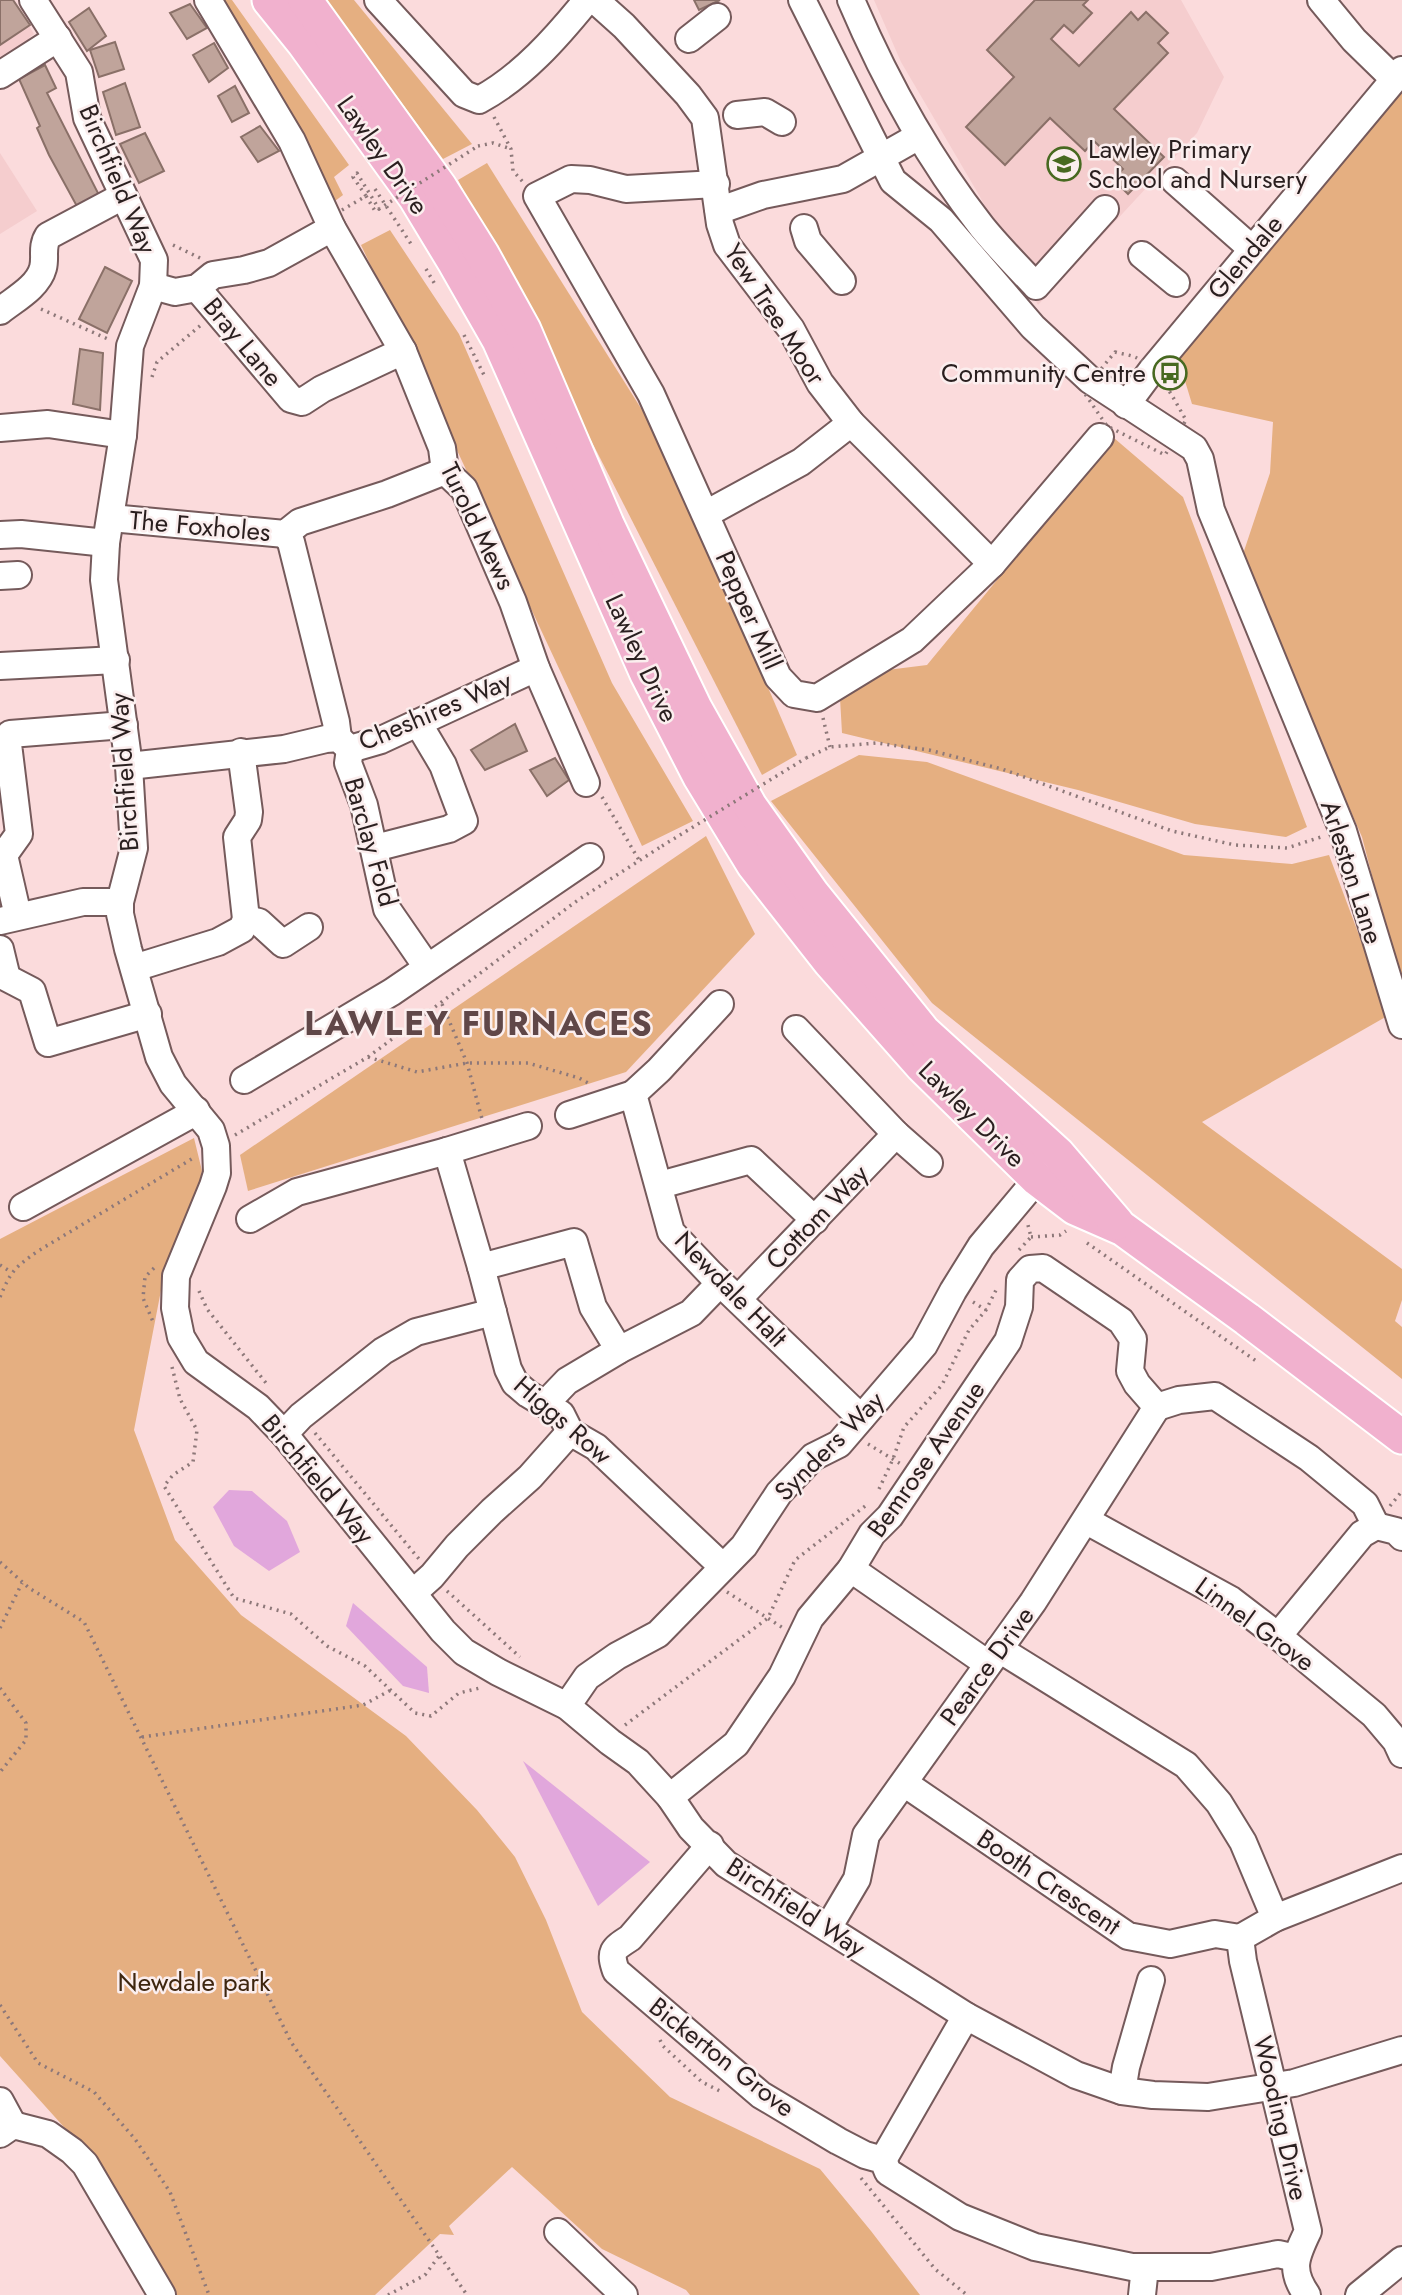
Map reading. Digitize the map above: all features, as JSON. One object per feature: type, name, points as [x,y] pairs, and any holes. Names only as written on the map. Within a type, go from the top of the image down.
[{"type":"main road","name":"Lawley Drive","points":[[269,0],[303,42],[415,197],[493,329],[647,674],[700,777],[753,864],[830,962],[922,1066],[1037,1179],[1075,1208],[1123,1229],[1247,1318],[1402,1437]]},
{"type":"main road","name":"Lawley Drive","points":[[305,0],[440,187],[518,319],[612,536],[695,708],[750,806],[812,893],[924,1031],[1058,1154],[1123,1229]]},
{"type":"street","name":"Birchfield Way","points":[[34,0],[79,72],[87,118],[154,260],[153,286],[130,346],[123,435],[108,530],[104,580],[130,766],[134,848],[120,902],[120,914],[159,1058],[173,1084],[211,1130],[216,1146],[217,1173],[176,1276],[175,1308],[181,1337],[196,1362],[258,1407],[293,1425],[422,1584],[443,1631],[464,1652],[567,1706],[638,1762],[670,1797],[691,1828],[726,1864],[967,2016],[1076,2075],[1122,2091],[1153,2095],[1208,2097],[1275,2087],[1402,2050]]},
{"type":"street","name":"Turold Mews","points":[[208,0],[337,219],[403,351],[442,448],[445,471],[464,489],[513,602],[538,673],[586,783]]},
{"type":"street","points":[[378,0],[464,94],[479,100],[505,85],[565,27],[587,0]]},
{"type":"street","name":"Yew Tree Moor","points":[[595,0],[624,26],[675,50],[688,95],[721,116],[717,196],[727,245],[791,329],[820,383],[851,423],[992,564]]},
{"type":"street","points":[[802,0],[893,181],[941,220],[1033,327],[1090,380],[1126,405]]},
{"type":"street","points":[[851,0],[919,136],[982,227],[1036,286],[1105,209]]},
{"type":"street","name":"Glendale","points":[[1126,405],[1152,370],[1189,294],[1252,249],[1398,75],[1354,40],[1321,0]]},
{"type":"street","points":[[675,50],[717,17]]},
{"type":"street","points":[[0,75],[58,38]]},
{"type":"street","points":[[721,116],[765,112],[782,122]]},
{"type":"street","points":[[537,196],[572,179],[590,180],[626,189],[717,196],[729,207],[762,195],[843,179],[919,136]]},
{"type":"street","points":[[1175,181],[1252,249]]},
{"type":"street","points":[[794,189],[808,241],[842,281]]},
{"type":"street","points":[[10,303],[36,282],[43,268],[44,243],[48,236],[123,196]]},
{"type":"street","name":"Pepper Mill","points":[[537,196],[651,394],[778,677],[794,694],[817,698]]},
{"type":"street","points":[[153,286],[175,292],[197,288],[213,275],[269,263],[337,219]]},
{"type":"street","points":[[964,247],[982,227]]},
{"type":"street","points":[[1142,256],[1189,294]]},
{"type":"street","name":"Bray Lane","points":[[197,288],[291,398],[302,402],[322,389],[403,351]]},
{"type":"street","name":"Arleston Lane","points":[[1126,405],[1194,447],[1200,459],[1211,510],[1343,831],[1402,1025]]},
{"type":"street","points":[[706,514],[801,463],[851,423]]},
{"type":"street","points":[[0,428],[48,425],[123,435]]},
{"type":"street","points":[[817,698],[912,639],[992,564],[1100,437]]},
{"type":"street","name":"The Foxholes","points":[[0,535],[108,530],[285,534],[300,522],[374,499],[445,471]]},
{"type":"street","name":"Barclay Fold","points":[[285,534],[291,542],[348,763],[364,806],[387,909],[427,967]]},
{"type":"street","points":[[0,666],[116,660]]},
{"type":"street","name":"Cheshires Way","points":[[130,766],[284,749],[326,738],[344,743],[381,740],[538,673]]},
{"type":"street","points":[[375,848],[449,830],[464,821],[443,765],[418,723]]},
{"type":"street","points":[[120,902],[83,902],[9,919],[4,855],[19,834],[8,744],[10,734],[124,725]]},
{"type":"street","points":[[134,968],[218,942],[242,929],[246,919],[237,838],[248,820],[249,812],[242,752]]},
{"type":"street","points":[[244,1080],[392,992],[590,857]]},
{"type":"street","points":[[246,919],[258,922],[283,944],[309,927]]},
{"type":"street","points":[[0,948],[7,978],[32,991],[48,1043],[148,1014]]},
{"type":"street","points":[[569,1115],[618,1098],[659,1070],[720,1004]]},
{"type":"street","points":[[796,1029],[896,1134],[929,1163]]},
{"type":"street","name":"Newdale Halt","points":[[618,1098],[660,1185],[671,1232],[855,1425]]},
{"type":"street","points":[[23,1207],[196,1110]]},
{"type":"street","points":[[250,1219],[297,1192],[447,1152],[528,1126]]},
{"type":"street","name":"Cottom Way","points":[[545,1404],[567,1381],[729,1291],[815,1220],[896,1134]]},
{"type":"street","name":"Higgs Row","points":[[447,1152],[508,1369],[515,1383],[561,1414],[570,1432],[596,1447],[717,1573]]},
{"type":"street","name":"Synders Way","points":[[567,1706],[587,1677],[617,1656],[658,1634],[744,1546],[779,1493],[813,1457],[839,1444],[924,1345],[981,1246],[1058,1154]]},
{"type":"street","points":[[660,1185],[751,1160],[815,1220]]},
{"type":"street","points":[[481,1267],[574,1242],[593,1307],[619,1350]]},
{"type":"street","name":"Bemrose Avenue","points":[[670,1797],[736,1744],[782,1676],[810,1618],[851,1569],[872,1534],[890,1516],[1008,1341],[1018,1307],[1020,1280],[1030,1269],[1043,1268],[1121,1321],[1133,1339],[1130,1371],[1137,1384],[1157,1407]]},
{"type":"street","points":[[293,1425],[383,1351],[416,1332],[493,1312]]},
{"type":"street","points":[[1157,1407],[1179,1400],[1215,1396],[1309,1458],[1365,1504],[1376,1527]]},
{"type":"street","name":"Pearce Drive","points":[[828,1928],[857,1879],[866,1835],[1033,1602],[1087,1521],[1157,1407]]},
{"type":"street","points":[[422,1584],[457,1546],[530,1477],[570,1432]]},
{"type":"street","name":"Linnel Grove","points":[[1087,1521],[1231,1600],[1374,1715],[1396,1741],[1402,1754]]},
{"type":"street","points":[[1278,1636],[1362,1534],[1376,1527],[1396,1531],[1402,1537]]},
{"type":"street","points":[[851,1569],[994,1656],[1186,1765],[1220,1803],[1243,1842],[1275,1919]]},
{"type":"street","name":"Booth Crescent","points":[[904,1783],[1128,1936],[1170,1944],[1215,1934],[1240,1938]]},
{"type":"street","name":"Bickerton Grove","points":[[710,1845],[629,1938],[615,1948],[612,1958],[617,1971],[761,2095],[838,2141],[865,2155],[883,2160],[888,2172],[960,2217],[1035,2247],[1132,2267],[1211,2267],[1278,2254],[1296,2258]]},
{"type":"street","points":[[1240,1938],[1275,1919],[1402,1868]]},
{"type":"street","name":"Wooding Drive","points":[[1240,1938],[1243,1961],[1308,2231],[1296,2258]]},
{"type":"street","points":[[1122,2091],[1126,2067],[1151,1980]]},
{"type":"street","points":[[883,2160],[967,2016]]},
{"type":"street","points":[[0,2101],[6,2129],[48,2134],[85,2164],[162,2295]]},
{"type":"street","points":[[558,2232],[624,2295]]},
{"type":"street","points":[[1296,2258],[1296,2274],[1307,2295]]},
{"type":"street","points":[[1359,2295],[1402,2260]]},
{"type":"street","points":[[1142,2295],[1144,2267]]},
{"type":"path","points":[[479,100],[490,109],[510,149],[513,171],[537,196]]},
{"type":"path","points":[[379,209],[357,173],[353,177],[375,211],[379,209],[478,146],[493,143],[510,149]]},
{"type":"path","points":[[337,219],[366,196]]},
{"type":"path","points":[[10,303],[34,306],[112,341]]},
{"type":"path","points":[[149,383],[157,362],[217,311]]},
{"type":"path","points":[[817,698],[830,747]]},
{"type":"path","points":[[0,1297],[11,1272],[38,1251],[368,1057],[578,901],[806,758],[830,747],[876,743],[929,750],[1002,769],[1172,831],[1235,845],[1287,848],[1343,831]]},
{"type":"path","points":[[442,1004],[467,1063],[487,1138]]},
{"type":"path","points":[[368,1057],[417,1072],[467,1063],[528,1063],[579,1078],[618,1098]]},
{"type":"path","points":[[1026,1219],[1031,1237]]},
{"type":"path","points":[[1012,1257],[1031,1237],[1060,1236],[1068,1230]]},
{"type":"path","points":[[1079,1237],[1267,1368]]},
{"type":"path","points":[[157,1331],[143,1298],[145,1277],[163,1260]]},
{"type":"path","points":[[0,1265],[11,1272]]},
{"type":"path","points":[[197,1286],[207,1309],[271,1389]]},
{"type":"path","points":[[610,1742],[620,1729],[768,1618],[795,1560],[874,1499],[893,1459],[904,1427],[943,1385],[969,1330],[986,1310],[996,1289]]},
{"type":"path","points":[[172,1365],[180,1399],[197,1430],[193,1462],[173,1475],[164,1486],[234,1598],[291,1614],[327,1646],[365,1666],[415,1713],[431,1716],[459,1693],[485,1687],[493,1681],[498,1672]]},
{"type":"path","points":[[293,1425],[422,1584],[523,1660]]},
{"type":"path","points":[[855,1425],[893,1459],[918,1475]]},
{"type":"path","points":[[0,1562],[23,1583],[84,1622],[291,2042],[467,2295]]},
{"type":"path","points":[[717,1573],[725,1591],[800,1639]]},
{"type":"path","points":[[0,1629],[23,1583]]},
{"type":"path","points":[[0,1688],[26,1723],[26,1740],[0,1772]]},
{"type":"path","points":[[142,1737],[363,1705],[391,1690]]},
{"type":"path","points":[[0,2005],[37,2063],[94,2092],[135,2138],[170,2192],[209,2295]]},
{"type":"path","points":[[388,2295],[425,2275],[439,2256]]},
{"type":"shaded area","points":[[0,0],[13,0],[34,34],[29,38],[42,59],[0,84]]},
{"type":"shaded area","name":"Lawley Primary School and Nursery","points":[[874,0],[1181,0],[1224,77],[1197,133],[1038,305],[979,195],[901,62]]},
{"type":"shaded area","points":[[0,153],[37,211],[0,234]]},
{"type":"shaded area","points":[[229,1490],[252,1491],[287,1521],[300,1552],[269,1571],[234,1546],[213,1507]]},
{"type":"shaded area","points":[[353,1603],[427,1667],[429,1693],[403,1686],[346,1626]]},
{"type":"shaded area","points":[[523,1761],[650,1862],[598,1906]]},
{"type":"green space","points":[[215,0],[232,0],[349,165],[334,177],[343,195],[335,201],[254,58]]},
{"type":"green space","points":[[326,0],[354,0],[472,144],[443,159]]},
{"type":"green space","points":[[1402,91],[1402,992],[1362,837],[1241,560],[1270,473],[1273,422],[1192,404],[1178,358]]},
{"type":"green space","points":[[487,163],[664,445],[797,755],[762,775],[458,180]]},
{"type":"green space","points":[[390,230],[459,334],[612,683],[693,821],[642,846],[361,245]]},
{"type":"green space","points":[[1114,438],[1183,497],[1307,827],[1286,837],[1195,824],[1078,790],[842,733],[840,698],[887,670],[927,665]]},
{"type":"green space","points":[[859,755],[927,762],[1184,855],[1292,864],[1329,855],[1389,1015],[1202,1122],[1402,1269],[1402,1300],[1395,1321],[1402,1327],[1402,1379],[932,1003],[771,801]]},
{"type":"green space","points":[[706,836],[755,934],[626,1072],[248,1191],[240,1155]]},
{"type":"green space","name":"Newdale park","points":[[194,1138],[202,1171],[196,1197],[163,1280],[134,1430],[175,1540],[241,1615],[406,1736],[477,1810],[515,1857],[546,1920],[582,2012],[670,2097],[820,2169],[920,2295],[690,2295],[686,2290],[602,2249],[512,2167],[449,2226],[454,2235],[440,2234],[375,2295],[175,2295],[81,2146],[0,2056],[0,1239]]},
{"type":"building","points":[[0,0],[13,0],[30,25],[0,45]]},
{"type":"building","points":[[694,0],[720,0],[699,10]]},
{"type":"building","points":[[1035,0],[1088,0],[1083,5],[1092,13],[1073,33],[1064,25],[1051,39],[1079,66],[1131,12],[1138,20],[1146,12],[1168,33],[1158,43],[1168,53],[1114,109],[1164,157],[1128,194],[1113,179],[1123,169],[1094,141],[1085,151],[1050,118],[1005,165],[966,127],[1014,77],[987,50]]},
{"type":"building","points":[[190,4],[207,28],[187,39],[170,13]]},
{"type":"building","points":[[89,8],[106,36],[87,51],[69,22]]},
{"type":"building","points":[[115,42],[124,69],[99,77],[90,50]]},
{"type":"building","points":[[214,43],[228,68],[209,82],[193,55]]},
{"type":"building","points":[[45,65],[56,88],[47,93],[101,199],[79,210],[49,155],[37,128],[40,126],[19,79]]},
{"type":"building","points":[[125,83],[140,127],[116,135],[103,92]]},
{"type":"building","points":[[235,86],[249,113],[232,122],[218,96]]},
{"type":"building","points":[[260,126],[279,151],[258,162],[241,137]]},
{"type":"building","points":[[145,133],[164,171],[139,183],[120,144]]},
{"type":"building","points":[[105,267],[132,281],[107,333],[79,319]]},
{"type":"building","points":[[80,349],[103,353],[100,410],[73,404]]},
{"type":"building","points":[[515,724],[527,751],[485,770],[471,750]]},
{"type":"building","points":[[555,758],[569,780],[547,796],[530,770]]},
{"type":"place","name":"Lawley Primary School and Nursery","points":[[1064,164]]},
{"type":"place","name":"Community Centre","points":[[1170,373]]},
{"type":"district","name":"LAWLEY FURNACES","points":[[479,1023]]}]
